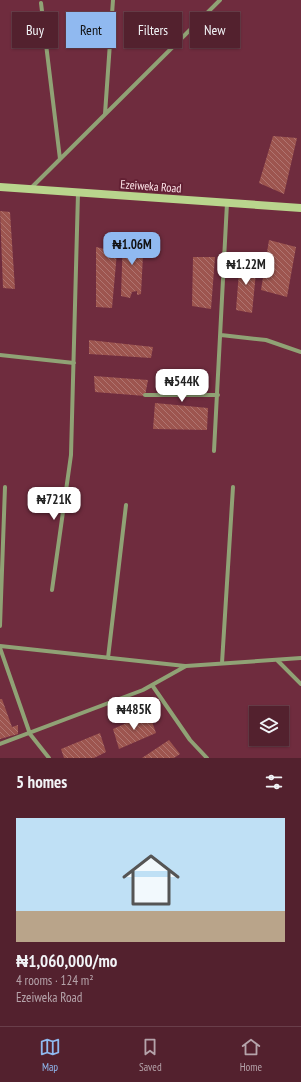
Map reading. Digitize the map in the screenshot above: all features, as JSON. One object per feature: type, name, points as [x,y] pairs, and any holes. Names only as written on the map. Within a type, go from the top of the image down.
[{"type":"main road","name":"Ezeiweka Road","points":[[0,187],[301,208]]},
{"type":"street","points":[[105,115],[113,0]]},
{"type":"street","points":[[29,190],[220,0]]},
{"type":"street","points":[[41,2],[60,160]]},
{"type":"street","points":[[52,590],[71,455],[78,193]]},
{"type":"street","points":[[214,451],[227,202]]},
{"type":"street","points":[[221,335],[266,340],[301,352]]},
{"type":"street","points":[[0,355],[74,363]]},
{"type":"street","points":[[145,395],[218,394]]},
{"type":"street","points":[[0,626],[5,487]]},
{"type":"street","points":[[222,663],[233,487]]},
{"type":"street","points":[[108,658],[126,505]]},
{"type":"street","points":[[49,758],[30,734],[0,647],[186,666],[301,658]]},
{"type":"street","points":[[277,660],[301,684]]},
{"type":"street","points":[[0,744],[30,734],[143,690],[186,666]]},
{"type":"street","points":[[152,685],[190,740],[207,758]]},
{"type":"building","points":[[273,136],[297,138],[284,194],[259,183]]},
{"type":"building","points":[[0,211],[10,212],[15,289],[3,288]]},
{"type":"building","points":[[140,235],[140,254],[143,255],[141,294],[137,295],[137,291],[132,292],[130,298],[121,296],[123,236]]},
{"type":"building","points":[[269,240],[296,247],[287,297],[261,290]]},
{"type":"building","points":[[96,247],[117,252],[112,308],[96,307]]},
{"type":"building","points":[[193,257],[215,257],[211,309],[192,306]]},
{"type":"building","points":[[240,259],[257,262],[252,313],[236,310]]},
{"type":"building","points":[[89,340],[153,347],[151,358],[89,354]]},
{"type":"building","points":[[94,376],[148,380],[145,396],[95,392]]},
{"type":"building","points":[[155,403],[208,408],[207,430],[153,429]]},
{"type":"building","points":[[0,699],[2,699],[12,727],[18,725],[18,734],[0,739]]},
{"type":"building","points":[[149,713],[156,733],[119,749],[113,729]]},
{"type":"building","points":[[100,733],[106,752],[94,758],[64,758],[61,749]]},
{"type":"building","points":[[169,740],[180,754],[174,758],[142,758]]}]
